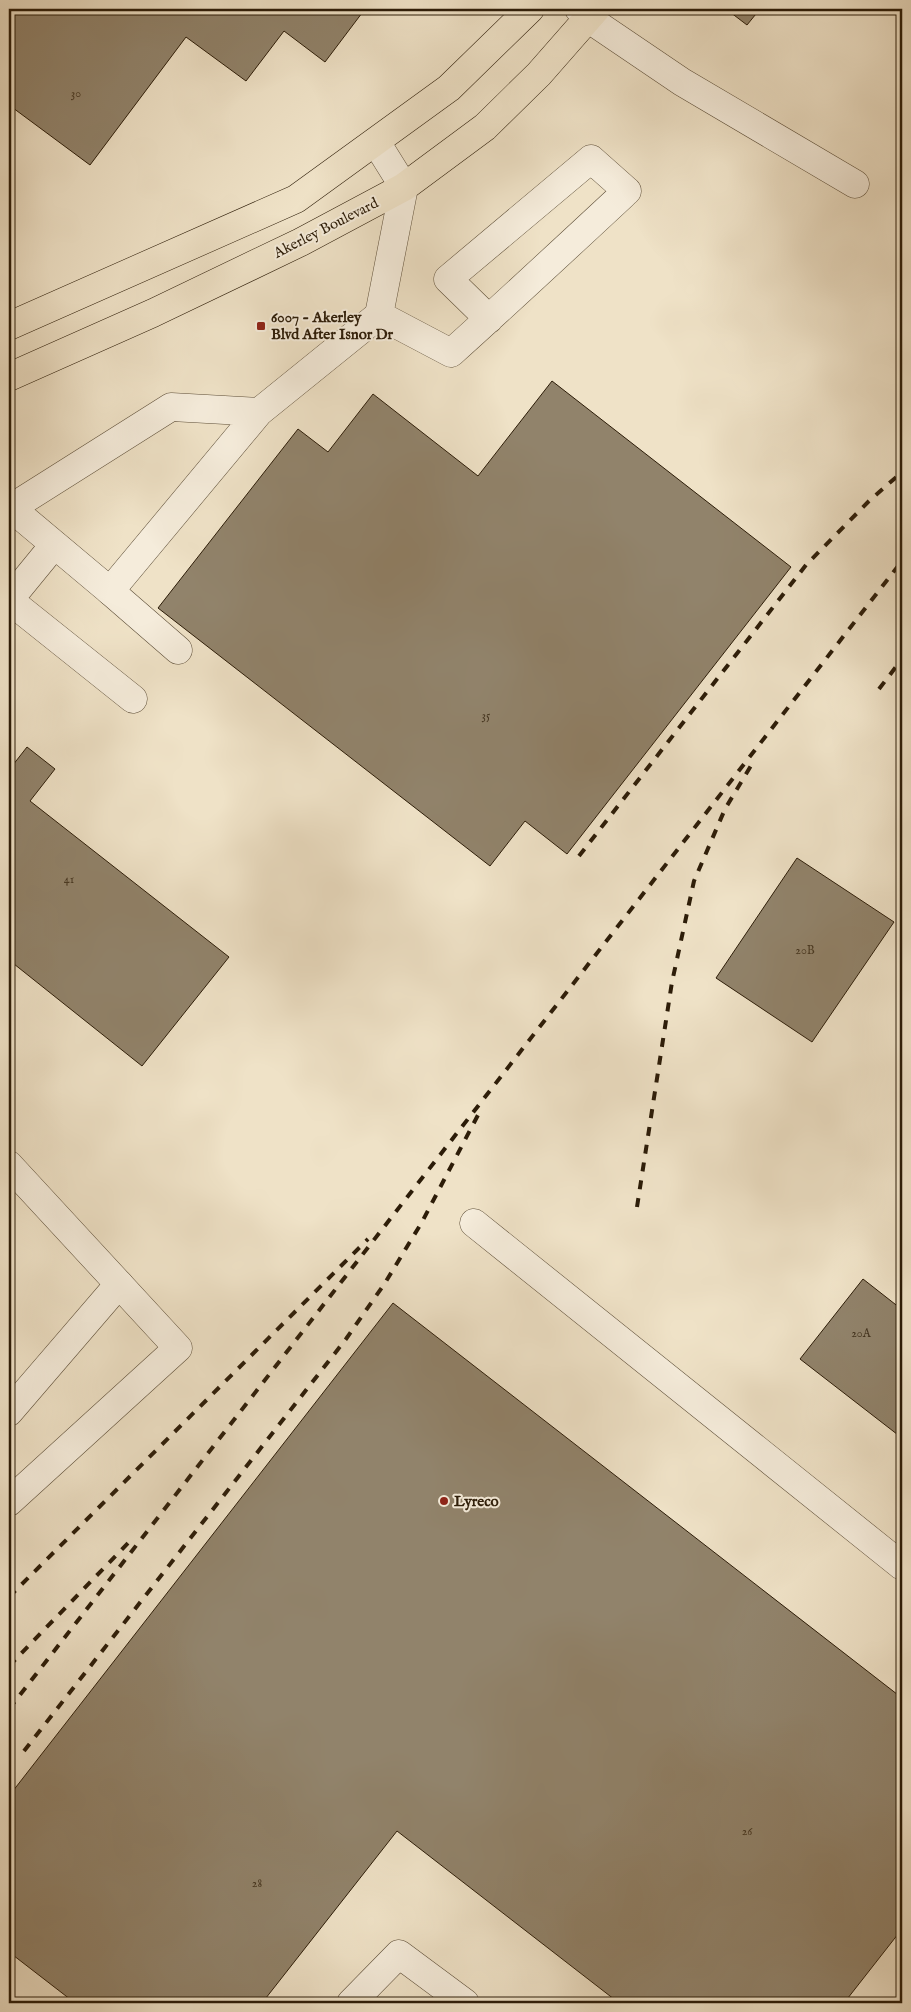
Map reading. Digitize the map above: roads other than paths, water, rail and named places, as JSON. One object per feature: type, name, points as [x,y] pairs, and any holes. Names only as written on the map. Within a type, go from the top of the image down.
[{"type":"main road","points":[[9,326],[296,199],[449,88],[530,9]]},
{"type":"main road","name":"Akerley Boulevard","points":[[9,377],[153,313],[301,242],[404,187],[485,126],[538,74],[588,12]]},
{"type":"lane","points":[[588,12],[682,82],[855,184]]},
{"type":"lane","points":[[110,591],[259,412],[379,315],[404,187],[376,142]]},
{"type":"lane","points":[[379,315],[451,353],[627,191],[591,159],[448,279],[489,318]]},
{"type":"lane","points":[[178,650],[11,508],[171,407],[259,412]]},
{"type":"lane","points":[[54,545],[9,600],[133,699]]},
{"type":"lane","points":[[9,1164],[178,1348],[9,1502]]},
{"type":"lane","points":[[474,1223],[902,1566]]},
{"type":"lane","points":[[9,1412],[119,1284]]},
{"type":"lane","points":[[351,2003],[399,1954],[465,2003]]},
{"type":"railway","points":[[579,856],[806,565],[869,501],[902,472]]},
{"type":"railway","points":[[9,1709],[902,561]]},
{"type":"railway","points":[[879,689],[902,659]]},
{"type":"railway","points":[[637,1207],[672,982],[694,881],[725,809],[755,759]]},
{"type":"railway","points":[[24,1751],[346,1339],[385,1283],[422,1222],[478,1115]]},
{"type":"railway","points":[[9,1597],[368,1239]]},
{"type":"railway","points":[[9,1666],[132,1539]]},
{"type":"place","name":"6007 - Akerley Blvd After Isnor Dr","points":[[261,326]]},
{"type":"place","name":"Lyreco","points":[[444,1501]]}]
